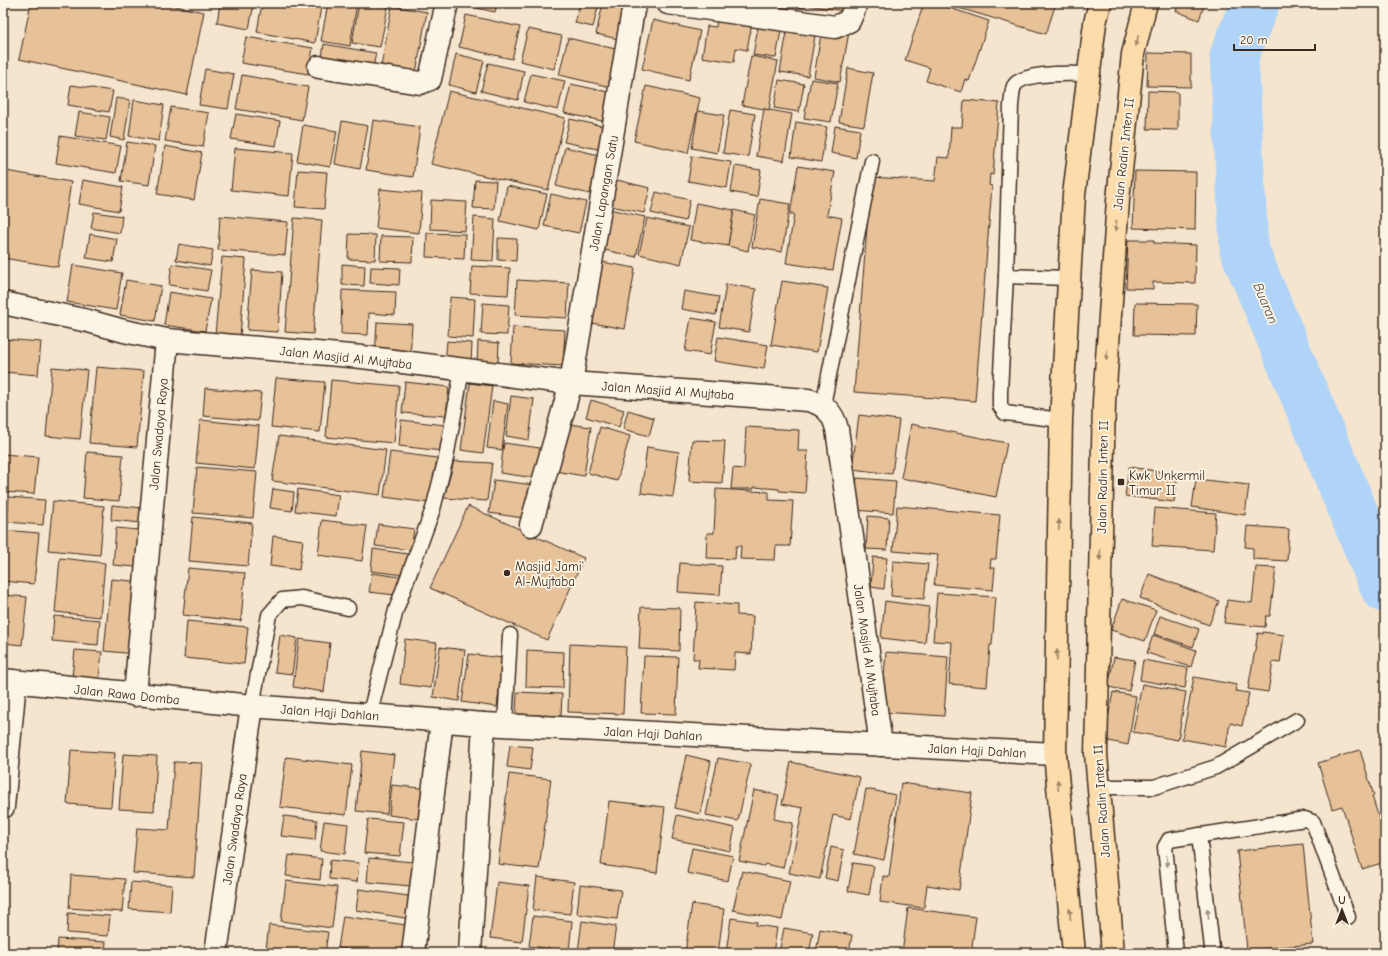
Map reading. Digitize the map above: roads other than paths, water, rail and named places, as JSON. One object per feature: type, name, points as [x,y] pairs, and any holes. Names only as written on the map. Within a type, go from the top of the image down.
[{"type":"main road","points":[[1074,953],[1055,754],[1061,420],[1074,195],[1088,74],[1095,23],[1100,3]]},
{"type":"main road","name":"Jalan Radin Inten II","points":[[1113,953],[1096,754],[1104,402],[1118,200],[1134,54],[1146,3]]},
{"type":"street","points":[[319,67],[420,83],[430,79],[447,3]]},
{"type":"street","name":"Jalan Lapangan Satu","points":[[531,525],[571,382],[633,10],[636,3]]},
{"type":"street","points":[[668,3],[835,27],[849,21],[854,12],[856,3]]},
{"type":"street","points":[[3,303],[167,340]]},
{"type":"street","name":"Jalan Masjid Al Mujtaba","points":[[167,340],[362,357],[571,382],[808,400],[823,405],[831,412],[837,429],[881,745]]},
{"type":"street","name":"Jalan Swadaya Raya","points":[[135,695],[167,340]]},
{"type":"street","points":[[3,807],[9,681]]},
{"type":"street","name":"Jalan Rawa Domba","points":[[9,681],[252,706]]},
{"type":"street","name":"Jalan Swadaya Raya","points":[[216,953],[252,706]]},
{"type":"street","name":"Jalan Haji Dahlan","points":[[252,706],[442,721],[1055,754]]},
{"type":"street","points":[[413,953],[442,721]]},
{"type":"street","points":[[470,953],[494,724]]},
{"type":"lane","points":[[1061,420],[1005,413],[1000,406],[1006,276],[1011,104],[1014,86],[1022,79],[1043,76],[1088,74]]},
{"type":"lane","points":[[823,405],[872,161]]},
{"type":"lane","points":[[1006,276],[1069,278]]},
{"type":"lane","points":[[371,715],[396,610],[437,495],[446,458],[462,370]]},
{"type":"lane","points":[[252,706],[269,615],[282,600],[302,598],[348,608]]},
{"type":"lane","points":[[494,724],[510,635]]},
{"type":"lane","points":[[1098,787],[1154,787],[1216,767],[1297,720]]},
{"type":"lane","points":[[1176,953],[1165,847],[1168,840],[1305,819],[1310,820],[1313,822],[1348,917]]},
{"type":"lane","points":[[1199,835],[1212,948],[1211,953]]},
{"type":"waterway","name":"Buaran","points":[[1255,3],[1234,56],[1244,249],[1385,588]]},
{"type":"place","name":"Kwk Unkermil Timur II","points":[[1121,482]]},
{"type":"place","name":"Masjid Jami' Al-Mujtaba","points":[[507,573]]}]
